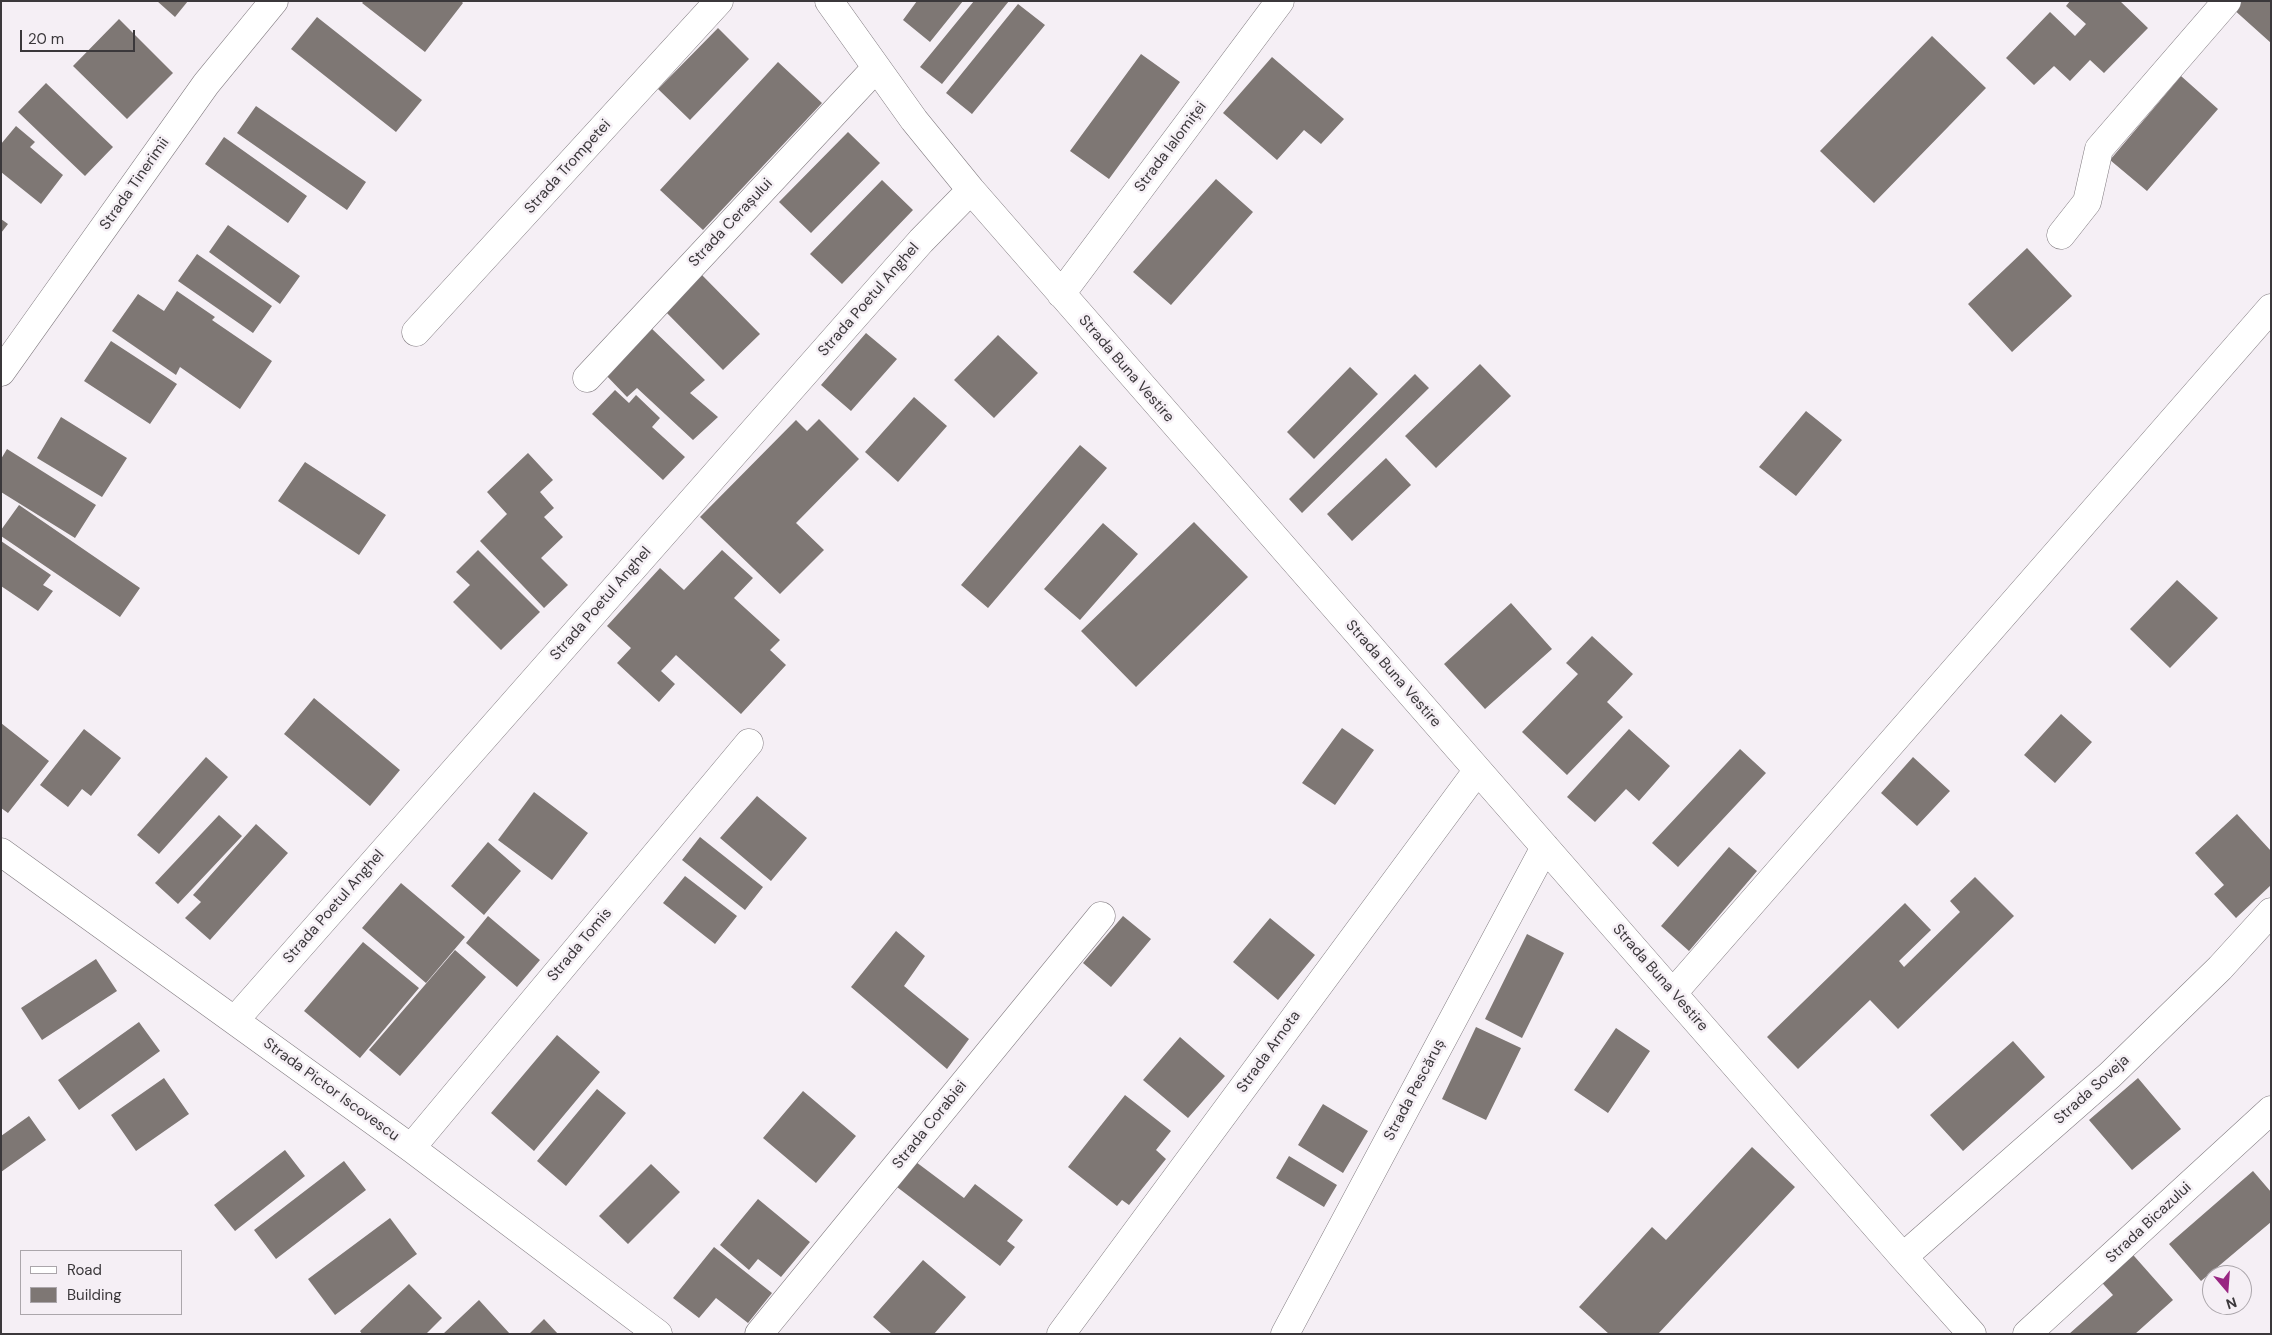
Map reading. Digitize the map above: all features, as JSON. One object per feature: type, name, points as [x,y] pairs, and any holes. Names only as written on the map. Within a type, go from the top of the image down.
[{"type":"street","name":"Strada Tinerimii","points":[[1,372],[206,84],[274,1]]},
{"type":"street","name":"Strada Trompetei","points":[[416,332],[719,1]]},
{"type":"street","name":"Strada Buna Vestire","points":[[829,1],[914,120],[971,190],[1902,1257],[1972,1334]]},
{"type":"street","name":"Strada Ialomiței","points":[[1061,294],[1280,1]]},
{"type":"street","points":[[2061,235],[2087,202],[2099,149],[2227,1]]},
{"type":"street","name":"Strada Cerașului","points":[[587,378],[876,68]]},
{"type":"street","name":"Strada Poetul Anghel","points":[[234,1020],[908,256],[971,190]]},
{"type":"street","points":[[1673,993],[2271,308]]},
{"type":"street","name":"Strada Tomis","points":[[410,1148],[749,743]]},
{"type":"street","name":"Strada Arnota","points":[[1061,1334],[1477,771]]},
{"type":"street","name":"Strada Pescăruș","points":[[1285,1334],[1545,847]]},
{"type":"street","name":"Strada Pictor Iscovescu","points":[[1,852],[410,1148],[658,1334]]},
{"type":"street","name":"Strada Soveja","points":[[1902,1257],[2110,1074],[2220,968],[2271,912]]},
{"type":"street","name":"Strada Corabiei","points":[[758,1334],[1101,916]]},
{"type":"street","name":"Strada Bicazului","points":[[2027,1334],[2271,1110]]},
{"type":"building","points":[[157,1],[188,1],[175,17]]},
{"type":"building","points":[[364,1],[461,1],[463,3],[425,52],[362,3]]},
{"type":"building","points":[[917,1],[963,1],[930,42],[903,20]]},
{"type":"building","points":[[974,1],[1009,1],[942,84],[920,67]]},
{"type":"building","points":[[2070,1],[2120,1],[2148,28],[2104,73],[2090,60],[2070,81],[2054,66],[2034,85],[2006,58],[2050,12],[2075,36],[2086,24],[2066,6]]},
{"type":"building","points":[[2238,1],[2271,1],[2271,43],[2232,8]]},
{"type":"building","points":[[1018,4],[1045,25],[972,114],[946,93]]},
{"type":"building","points":[[317,17],[422,100],[396,132],[291,49]]},
{"type":"building","points":[[119,19],[173,73],[127,119],[73,66]]},
{"type":"building","points":[[718,28],[749,59],[690,120],[658,89]]},
{"type":"building","points":[[1932,36],[1986,88],[1874,203],[1820,151]]},
{"type":"building","points":[[1141,54],[1180,82],[1109,179],[1070,151]]},
{"type":"building","points":[[1272,57],[1344,119],[1321,144],[1304,130],[1277,160],[1223,113]]},
{"type":"building","points":[[778,62],[822,103],[703,230],[660,190]]},
{"type":"building","points":[[2181,76],[2218,109],[2147,191],[2110,160]]},
{"type":"building","points":[[46,83],[113,147],[85,176],[18,112]]},
{"type":"building","points":[[256,106],[366,182],[347,210],[237,133]]},
{"type":"building","points":[[16,126],[35,142],[30,147],[63,175],[41,204],[1,172],[1,144]]},
{"type":"building","points":[[848,132],[880,163],[811,233],[779,202]]},
{"type":"building","points":[[224,137],[307,196],[288,223],[205,164]]},
{"type":"building","points":[[1216,179],[1253,212],[1171,305],[1133,272]]},
{"type":"building","points":[[882,180],[913,210],[842,284],[810,254]]},
{"type":"building","points":[[1,219],[8,224],[1,233]]},
{"type":"building","points":[[228,225],[300,276],[280,304],[209,252]]},
{"type":"building","points":[[2027,248],[2072,296],[2012,352],[1968,304]]},
{"type":"building","points":[[197,254],[272,306],[253,333],[178,281]]},
{"type":"building","points":[[700,273],[760,334],[723,370],[663,309]]},
{"type":"building","points":[[177,291],[215,317],[212,320],[272,361],[240,409],[180,367],[176,375],[112,331],[138,294],[164,311]]},
{"type":"building","points":[[648,325],[705,380],[690,393],[718,417],[693,440],[637,388],[627,397],[603,372]]},
{"type":"building","points":[[866,333],[897,359],[851,411],[821,385]]},
{"type":"building","points":[[998,335],[1038,373],[994,418],[954,380]]},
{"type":"building","points":[[111,341],[177,384],[150,424],[84,381]]},
{"type":"building","points":[[1480,364],[1511,396],[1436,468],[1405,436]]},
{"type":"building","points":[[1350,367],[1378,394],[1314,459],[1287,432]]},
{"type":"building","points":[[1415,374],[1429,388],[1302,513],[1289,499]]},
{"type":"building","points":[[615,390],[629,403],[636,395],[660,418],[652,427],[685,457],[663,480],[592,414]]},
{"type":"building","points":[[914,397],[947,426],[898,482],[865,452]]},
{"type":"building","points":[[1806,411],[1842,440],[1796,496],[1759,467]]},
{"type":"building","points":[[61,417],[127,458],[102,497],[37,458]]},
{"type":"building","points":[[819,419],[859,459],[796,523],[824,550],[780,594],[700,517],[796,420],[807,431]]},
{"type":"building","points":[[1080,445],[1107,468],[988,608],[961,585]]},
{"type":"building","points":[[7,449],[96,505],[75,538],[1,492],[1,459]]},
{"type":"building","points":[[528,453],[553,480],[540,492],[554,508],[544,517],[563,537],[541,558],[568,585],[544,608],[480,541],[507,514],[487,492]]},
{"type":"building","points":[[1386,458],[1411,485],[1352,541],[1327,514]]},
{"type":"building","points":[[305,462],[386,515],[359,555],[278,501]]},
{"type":"building","points":[[19,505],[140,588],[120,617],[1,536],[1,530]]},
{"type":"building","points":[[1194,522],[1248,577],[1136,687],[1081,631]]},
{"type":"building","points":[[1103,523],[1138,554],[1080,620],[1044,589]]},
{"type":"building","points":[[1,541],[51,575],[43,585],[53,591],[38,611],[1,586]]},
{"type":"building","points":[[478,550],[540,612],[501,650],[453,602],[470,585],[456,572]]},
{"type":"building","points":[[722,550],[753,578],[734,598],[780,640],[770,650],[786,665],[741,714],[676,655],[661,671],[675,684],[659,702],[617,663],[631,648],[607,626],[660,568],[684,590]]},
{"type":"building","points":[[2177,580],[2218,618],[2170,668],[2130,629]]},
{"type":"building","points":[[1511,603],[1552,649],[1485,709],[1444,664]]},
{"type":"building","points":[[1592,636],[1633,674],[1607,702],[1623,717],[1567,775],[1522,732],[1578,674],[1566,663]]},
{"type":"building","points":[[314,698],[400,770],[370,806],[284,734]]},
{"type":"building","points":[[2061,714],[2092,742],[2055,783],[2024,755]]},
{"type":"building","points":[[1,723],[49,761],[8,813],[1,808]]},
{"type":"building","points":[[1342,728],[1374,750],[1335,805],[1302,783]]},
{"type":"building","points":[[84,729],[121,758],[91,796],[82,789],[68,807],[40,785]]},
{"type":"building","points":[[1629,729],[1670,766],[1639,801],[1626,789],[1595,822],[1567,797]]},
{"type":"building","points":[[1740,749],[1766,773],[1678,867],[1652,843]]},
{"type":"building","points":[[206,757],[228,777],[159,854],[137,835]]},
{"type":"building","points":[[1913,757],[1950,791],[1917,826],[1881,793]]},
{"type":"building","points":[[534,792],[588,833],[552,880],[498,840]]},
{"type":"building","points":[[757,796],[807,838],[771,881],[720,838]]},
{"type":"building","points":[[2237,814],[2271,851],[2271,885],[2236,918],[2214,894],[2224,885],[2195,853]]},
{"type":"building","points":[[219,815],[242,836],[178,904],[155,883]]},
{"type":"building","points":[[256,824],[288,853],[210,940],[185,918],[201,902],[193,895]]},
{"type":"building","points":[[700,837],[763,887],[745,910],[682,860]]},
{"type":"building","points":[[488,842],[521,871],[484,915],[451,886]]},
{"type":"building","points":[[1729,847],[1757,871],[1689,951],[1661,926]]},
{"type":"building","points":[[685,876],[737,916],[715,944],[663,903]]},
{"type":"building","points":[[1975,877],[2014,916],[1898,1029],[1870,1000],[1798,1069],[1767,1037],[1905,903],[1931,930],[1899,961],[1904,967],[1960,912],[1950,901]]},
{"type":"building","points":[[401,883],[465,937],[426,983],[362,928]]},
{"type":"building","points":[[488,916],[540,960],[517,987],[466,943]]},
{"type":"building","points":[[1123,916],[1151,939],[1111,987],[1083,963]]},
{"type":"building","points":[[1270,918],[1315,955],[1278,1000],[1233,962]]},
{"type":"building","points":[[896,931],[925,956],[904,986],[969,1039],[947,1069],[851,987]]},
{"type":"building","points":[[1527,934],[1564,953],[1522,1038],[1485,1019]]},
{"type":"building","points":[[363,942],[419,988],[360,1058],[304,1011]]},
{"type":"building","points":[[455,950],[486,977],[400,1076],[369,1050]]},
{"type":"building","points":[[96,959],[117,991],[42,1040],[21,1008]]},
{"type":"building","points":[[139,1022],[160,1051],[79,1110],[58,1080]]},
{"type":"building","points":[[1476,1027],[1521,1048],[1486,1120],[1442,1099]]},
{"type":"building","points":[[1616,1028],[1650,1051],[1608,1113],[1574,1090]]},
{"type":"building","points":[[557,1035],[600,1072],[534,1151],[491,1113]]},
{"type":"building","points":[[1180,1037],[1225,1076],[1188,1118],[1143,1080]]},
{"type":"building","points":[[2013,1041],[2045,1077],[1963,1151],[1930,1115]]},
{"type":"building","points":[[164,1078],[189,1114],[136,1151],[111,1115]]},
{"type":"building","points":[[2138,1078],[2181,1129],[2132,1170],[2089,1120]]},
{"type":"building","points":[[597,1089],[626,1113],[566,1186],[537,1161]]},
{"type":"building","points":[[803,1091],[856,1136],[816,1183],[763,1138]]},
{"type":"building","points":[[1125,1095],[1171,1131],[1156,1150],[1166,1159],[1129,1205],[1122,1200],[1117,1206],[1068,1167]]},
{"type":"building","points":[[1323,1104],[1368,1131],[1343,1173],[1298,1145]]},
{"type":"building","points":[[29,1116],[46,1140],[1,1172],[1,1136]]},
{"type":"building","points":[[1752,1147],[1795,1187],[1658,1334],[1609,1334],[1579,1307],[1652,1227],[1666,1240]]},
{"type":"building","points":[[285,1150],[305,1176],[235,1231],[214,1205]]},
{"type":"building","points":[[1289,1156],[1337,1185],[1324,1207],[1276,1178]]},
{"type":"building","points":[[344,1161],[366,1190],[276,1259],[254,1230]]},
{"type":"building","points":[[916,1162],[964,1198],[975,1184],[1023,1220],[1007,1241],[1015,1247],[1000,1266],[897,1187]]},
{"type":"building","points":[[651,1164],[680,1192],[628,1244],[599,1216]]},
{"type":"building","points":[[2253,1171],[2271,1192],[2271,1222],[2220,1265],[2202,1265],[2201,1281],[2169,1244]]},
{"type":"building","points":[[758,1199],[810,1242],[781,1277],[758,1259],[749,1270],[720,1245]]},
{"type":"building","points":[[390,1218],[417,1254],[335,1315],[308,1279]]},
{"type":"building","points":[[714,1247],[772,1293],[748,1323],[716,1298],[699,1318],[673,1298]]},
{"type":"building","points":[[2127,1248],[2173,1300],[2135,1334],[2069,1334],[2113,1295],[2096,1276]]},
{"type":"building","points":[[923,1260],[966,1297],[934,1334],[892,1334],[873,1317]]},
{"type":"building","points":[[409,1284],[442,1318],[426,1334],[362,1334],[360,1331]]},
{"type":"building","points":[[479,1300],[510,1334],[443,1334]]},
{"type":"building","points":[[544,1319],[558,1334],[529,1334]]}]
